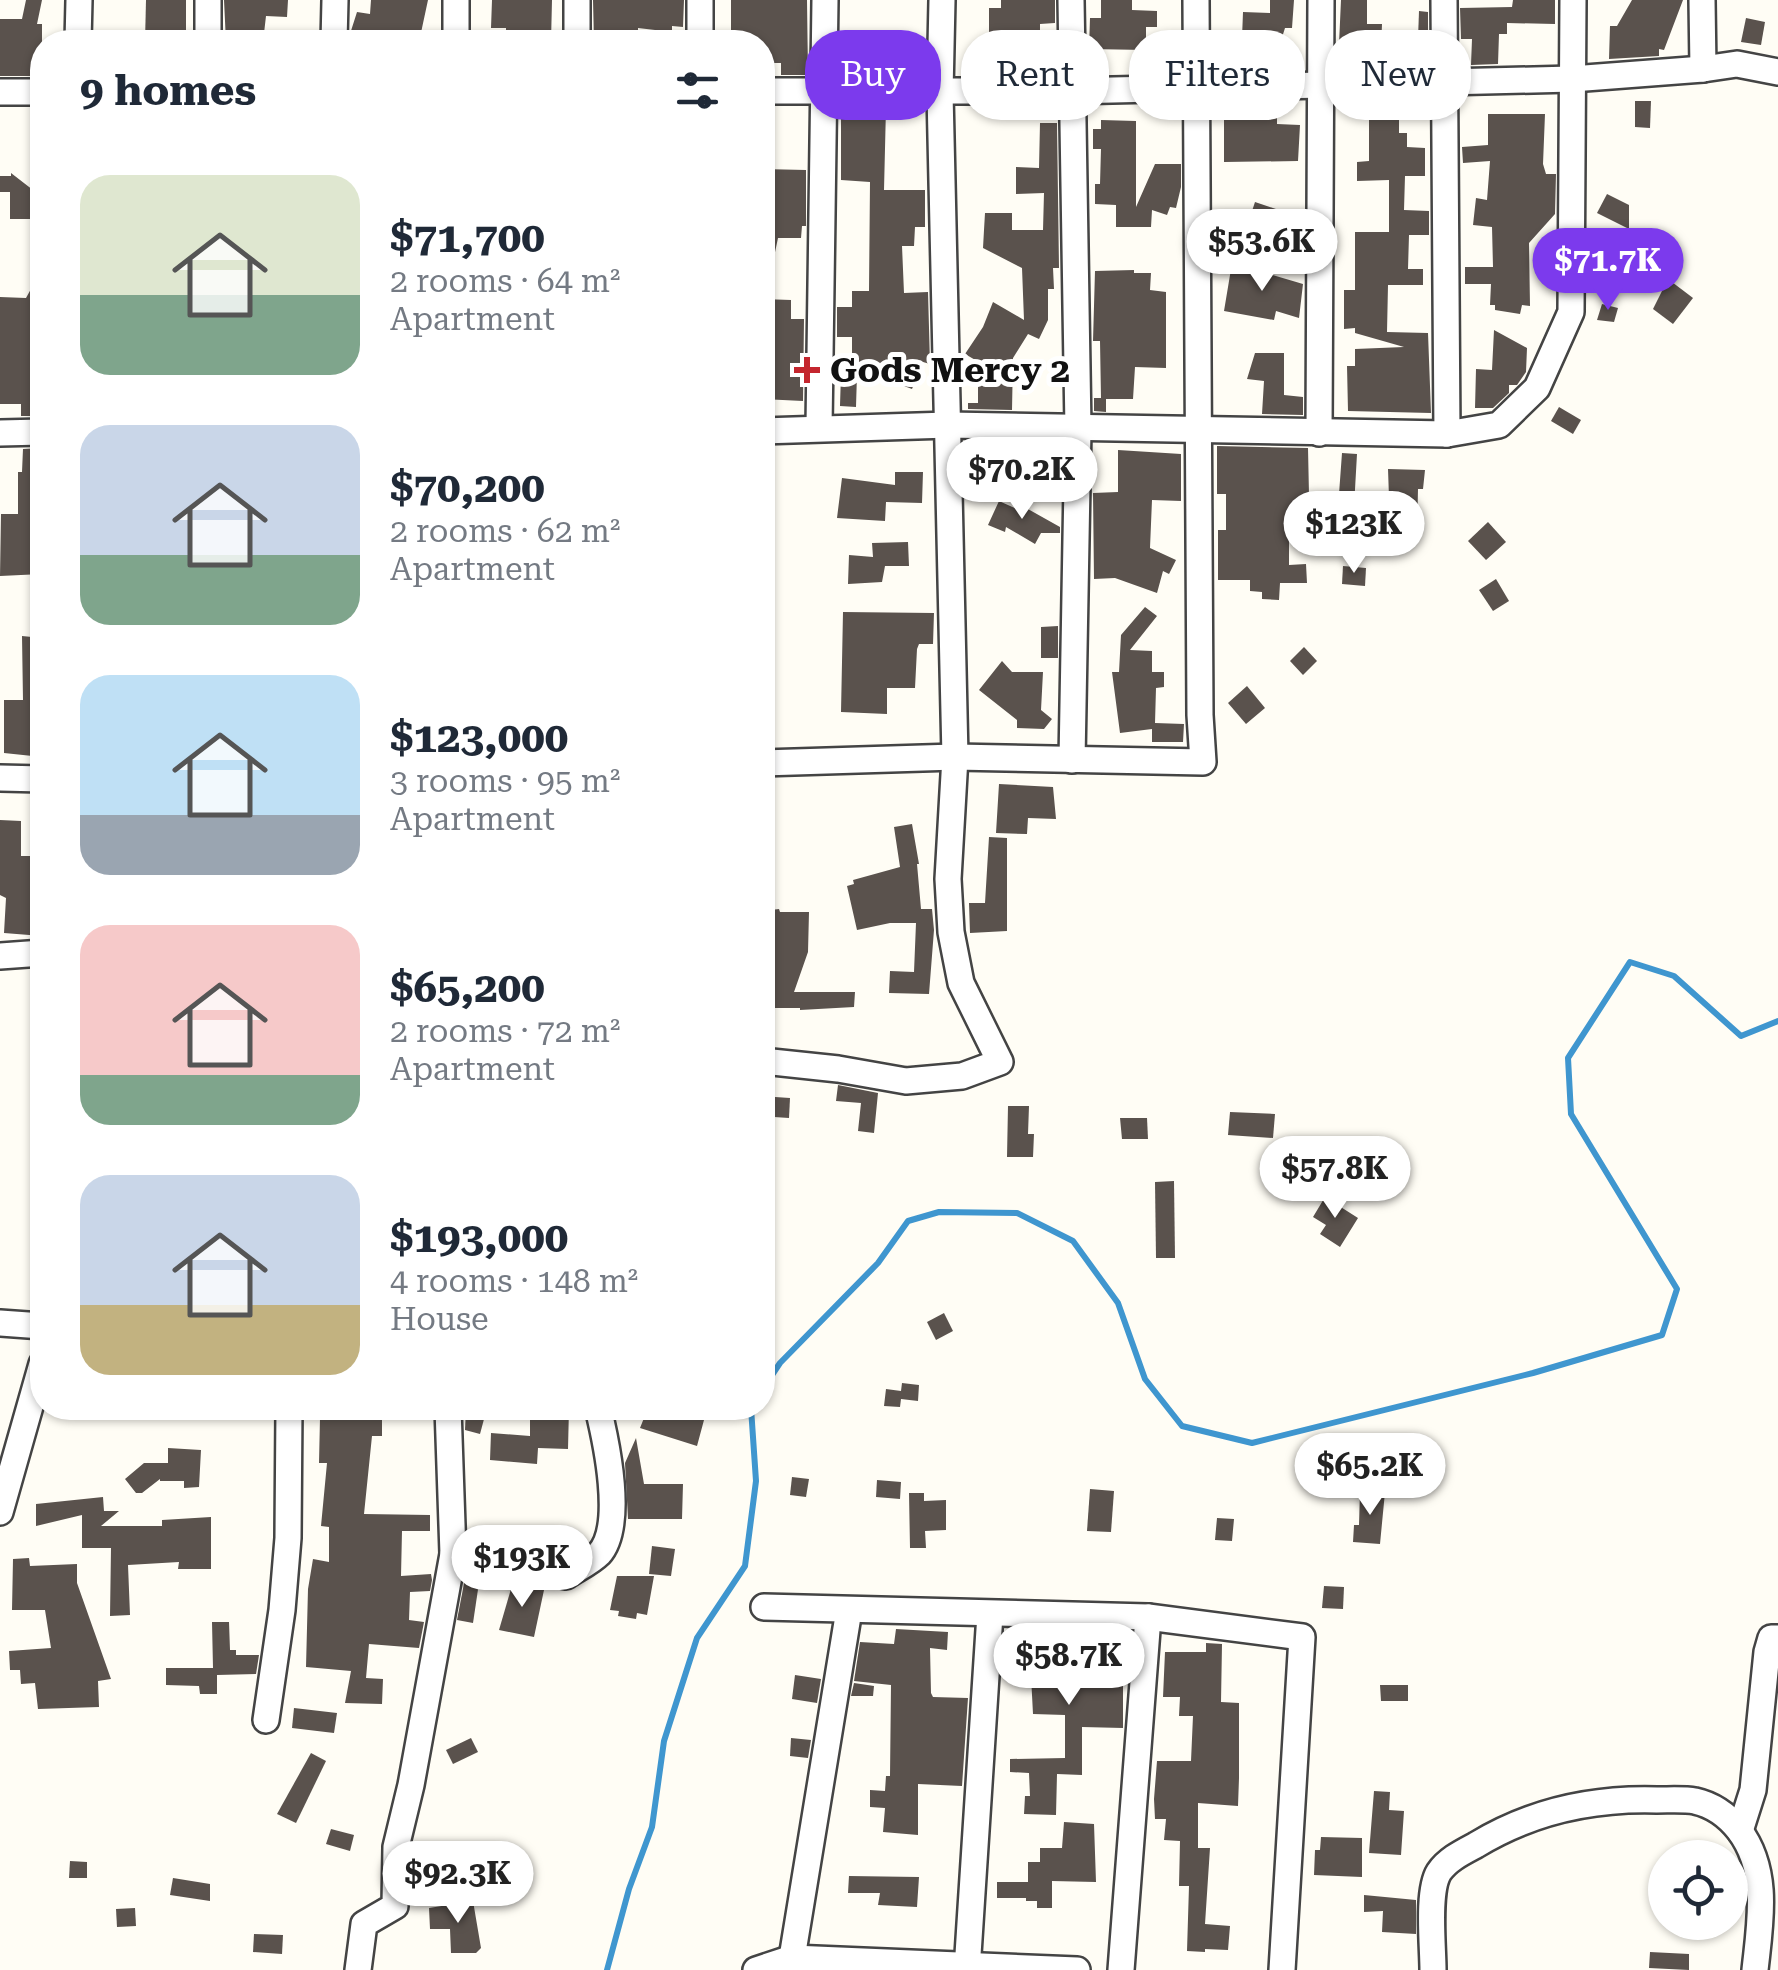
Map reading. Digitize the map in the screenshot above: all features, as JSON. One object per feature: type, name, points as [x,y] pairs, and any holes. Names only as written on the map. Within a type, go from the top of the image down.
[{"type":"street","points":[[78,0],[78,30]]},
{"type":"street","points":[[208,0],[208,30]]},
{"type":"street","points":[[334,30],[335,0]]},
{"type":"street","points":[[456,0],[456,30]]},
{"type":"street","points":[[577,0],[577,30]]},
{"type":"street","points":[[700,0],[700,30]]},
{"type":"street","points":[[825,0],[825,30]]},
{"type":"street","points":[[941,46],[942,0]]},
{"type":"street","points":[[1071,0],[1071,30]]},
{"type":"street","points":[[1196,0],[1196,30]]},
{"type":"street","points":[[1319,433],[1321,0]]},
{"type":"street","points":[[1444,0],[1444,30]]},
{"type":"street","points":[[775,431],[948,425],[1447,434],[1499,425],[1537,388],[1570,312],[1572,0]]},
{"type":"street","points":[[1702,0],[1703,69]]},
{"type":"street","points":[[1471,81],[1572,79],[1737,64],[1778,72]]},
{"type":"street","points":[[1305,84],[1325,84]]},
{"type":"street","points":[[775,91],[805,90]]},
{"type":"street","points":[[0,92],[30,92]]},
{"type":"street","points":[[819,427],[824,120]]},
{"type":"street","points":[[775,1063],[906,1081],[962,1076],[1000,1062],[961,983],[951,932],[948,878],[956,757],[941,120]]},
{"type":"street","points":[[1071,120],[1078,430],[1072,760]]},
{"type":"street","points":[[775,763],[956,757],[1203,762],[1196,430],[1196,120]]},
{"type":"street","points":[[1444,120],[1447,434]]},
{"type":"street","points":[[0,433],[30,432]]},
{"type":"street","points":[[0,778],[30,779]]},
{"type":"street","points":[[0,956],[30,955]]},
{"type":"street","points":[[0,1323],[30,1325]]},
{"type":"street","points":[[0,1512],[30,1406]]},
{"type":"street","points":[[266,1720],[288,1538],[289,1420]]},
{"type":"street","points":[[358,1970],[364,1924],[395,1906],[396,1847],[453,1554],[448,1420]]},
{"type":"street","points":[[453,1554],[566,1576],[601,1552],[613,1512],[601,1420]]},
{"type":"street","points":[[764,1606],[1148,1617],[1302,1637],[1282,1970]]},
{"type":"street","points":[[792,1958],[849,1610]]},
{"type":"street","points":[[967,1968],[990,1614]]},
{"type":"street","points":[[1121,1970],[1148,1617]]},
{"type":"street","points":[[1740,1832],[1754,1790],[1766,1652],[1771,1638],[1778,1638]]},
{"type":"street","points":[[1433,1970],[1434,1886],[1452,1859],[1496,1833],[1554,1809],[1623,1799],[1693,1801],[1716,1808],[1740,1832],[1759,1874],[1761,1910],[1754,1970]]},
{"type":"street","points":[[756,1970],[792,1958],[1077,1970]]},
{"type":"building","points":[[26,0],[42,0],[37,24],[42,24],[42,30],[30,30],[30,76],[0,76],[0,19],[22,19]]},
{"type":"building","points":[[146,0],[186,0],[186,30],[145,30]]},
{"type":"building","points":[[224,0],[288,0],[287,17],[266,16],[264,30],[225,30]]},
{"type":"building","points":[[371,0],[428,0],[422,30],[351,30],[357,12],[370,14]]},
{"type":"building","points":[[492,0],[552,0],[551,30],[491,28]]},
{"type":"building","points":[[593,0],[684,0],[683,27],[594,30]]},
{"type":"building","points":[[731,0],[807,0],[805,75],[781,75],[781,63],[775,63],[775,30],[731,30]]},
{"type":"building","points":[[1001,0],[1055,0],[1055,23],[1040,24],[1040,30],[989,30],[989,8],[1001,8]]},
{"type":"building","points":[[1101,0],[1132,0],[1132,10],[1157,11],[1157,27],[1129,30],[1129,50],[1109,49],[1109,30],[1090,30],[1090,18],[1101,18]]},
{"type":"building","points":[[1270,0],[1294,0],[1292,28],[1242,30],[1243,12],[1270,13]]},
{"type":"building","points":[[1341,0],[1367,0],[1367,24],[1382,24],[1382,30],[1340,30]]},
{"type":"building","points":[[1513,0],[1555,0],[1555,24],[1507,23],[1507,34],[1499,34],[1498,64],[1471,65],[1471,30],[1461,30],[1460,8],[1512,7]]},
{"type":"building","points":[[1632,0],[1683,0],[1659,56],[1609,59],[1610,26],[1617,26]]},
{"type":"building","points":[[1419,11],[1428,12],[1428,30],[1418,30]]},
{"type":"building","points":[[1746,18],[1765,22],[1761,45],[1741,42]]},
{"type":"building","points":[[1635,101],[1651,101],[1650,128],[1635,127]]},
{"type":"building","points":[[1488,114],[1545,114],[1543,164],[1546,174],[1556,174],[1555,214],[1529,243],[1530,306],[1522,305],[1520,314],[1495,310],[1495,305],[1490,305],[1491,284],[1465,284],[1465,267],[1493,267],[1492,227],[1473,225],[1476,198],[1487,200],[1490,161],[1463,163],[1462,147],[1488,145]]},
{"type":"building","points":[[841,120],[886,120],[884,190],[925,190],[925,227],[915,227],[914,246],[902,246],[904,293],[928,292],[930,364],[923,362],[912,389],[852,367],[852,337],[837,337],[837,307],[852,307],[852,291],[869,291],[870,182],[841,180]]},
{"type":"building","points":[[1101,120],[1136,121],[1136,207],[1155,164],[1181,164],[1176,208],[1170,207],[1167,215],[1152,210],[1151,227],[1116,227],[1116,205],[1095,204],[1101,149],[1093,149],[1093,129],[1101,129]]},
{"type":"building","points":[[1224,120],[1277,120],[1277,124],[1300,125],[1298,161],[1224,162]]},
{"type":"building","points":[[1369,120],[1399,120],[1399,133],[1407,133],[1407,147],[1425,148],[1425,176],[1405,176],[1404,210],[1429,211],[1429,235],[1409,235],[1408,269],[1423,269],[1423,285],[1388,285],[1387,332],[1428,333],[1431,413],[1348,411],[1347,366],[1355,366],[1355,349],[1404,347],[1355,333],[1355,328],[1344,329],[1344,290],[1355,290],[1355,232],[1389,232],[1389,180],[1357,181],[1357,162],[1369,161]]},
{"type":"building","points":[[1040,123],[1057,123],[1059,268],[1053,268],[1054,289],[1048,289],[1048,320],[1039,339],[1028,334],[1013,358],[1012,410],[968,409],[968,403],[978,403],[978,366],[965,354],[983,327],[993,302],[1024,320],[1022,268],[983,248],[985,213],[1012,213],[1012,230],[1043,230],[1044,193],[1016,194],[1016,167],[1039,168]]},
{"type":"building","points":[[775,169],[806,170],[806,226],[802,226],[801,238],[778,238],[775,252]]},
{"type":"building","points":[[0,176],[11,176],[30,188],[30,219],[10,219],[10,192],[0,192]]},
{"type":"building","points":[[1607,194],[1629,205],[1629,229],[1597,213]]},
{"type":"building","points":[[1255,202],[1288,213],[1284,224],[1300,226],[1300,231],[1304,231],[1304,251],[1214,255],[1216,216],[1248,223]]},
{"type":"building","points":[[1232,263],[1303,284],[1299,318],[1276,311],[1274,320],[1224,311]]},
{"type":"building","points":[[1095,271],[1151,273],[1150,290],[1166,292],[1166,368],[1135,367],[1133,399],[1106,399],[1106,412],[1094,411],[1094,398],[1101,398],[1100,341],[1093,341]]},
{"type":"building","points":[[1668,279],[1693,298],[1673,324],[1653,309]]},
{"type":"building","points":[[30,291],[30,416],[21,416],[21,404],[0,404],[0,297],[26,298]]},
{"type":"building","points":[[775,299],[791,300],[791,319],[804,319],[803,401],[775,400]]},
{"type":"building","points":[[1602,304],[1618,308],[1614,322],[1597,320]]},
{"type":"building","points":[[1494,330],[1527,348],[1526,372],[1517,385],[1509,385],[1509,393],[1493,408],[1475,408],[1476,369],[1492,370]]},
{"type":"building","points":[[1255,353],[1284,353],[1284,395],[1303,397],[1303,415],[1262,414],[1264,381],[1247,379]]},
{"type":"building","points":[[841,373],[857,374],[856,407],[840,406]]},
{"type":"building","points":[[1559,407],[1581,420],[1573,434],[1551,421]]},
{"type":"building","points":[[967,442],[1020,443],[1020,450],[1023,443],[1060,443],[1056,483],[1019,477],[1019,472],[1011,471],[1020,451],[1001,470],[969,466]]},
{"type":"building","points":[[1217,446],[1308,448],[1309,495],[1339,494],[1342,453],[1357,454],[1357,548],[1336,549],[1336,517],[1289,519],[1289,565],[1306,564],[1307,583],[1280,583],[1279,600],[1262,599],[1262,592],[1250,591],[1250,580],[1218,580],[1218,530],[1226,530],[1226,494],[1217,494]]},
{"type":"building","points":[[23,449],[30,449],[30,575],[0,576],[1,514],[18,514],[18,472],[22,472]]},
{"type":"building","points":[[1118,450],[1181,454],[1181,501],[1152,500],[1150,548],[1176,560],[1169,574],[1163,571],[1157,593],[1115,578],[1094,579],[1093,493],[1118,492]]},
{"type":"building","points":[[1388,469],[1425,470],[1423,489],[1418,489],[1417,535],[1390,526]]},
{"type":"building","points":[[895,472],[923,472],[922,503],[886,502],[885,521],[837,518],[842,478],[895,485]]},
{"type":"building","points":[[999,501],[1019,510],[1019,504],[1060,527],[1060,533],[1041,533],[1035,544],[1006,527],[1005,532],[988,525]]},
{"type":"building","points":[[1488,522],[1506,542],[1486,560],[1468,541]]},
{"type":"building","points":[[908,542],[909,566],[885,566],[882,582],[848,584],[849,555],[873,557],[872,543]]},
{"type":"building","points":[[1343,566],[1366,568],[1365,586],[1342,584]]},
{"type":"building","points":[[1496,579],[1509,601],[1493,611],[1479,590]]},
{"type":"building","points":[[1145,607],[1157,616],[1130,650],[1152,651],[1152,672],[1164,672],[1164,687],[1156,688],[1155,723],[1184,724],[1183,742],[1152,742],[1152,729],[1120,733],[1112,672],[1119,672],[1121,635]]},
{"type":"building","points":[[843,612],[934,613],[933,644],[919,644],[917,649],[915,688],[887,688],[887,714],[841,712]]},
{"type":"building","points":[[1058,626],[1058,658],[1041,658],[1041,627]]},
{"type":"building","points":[[22,636],[30,637],[30,756],[4,753],[4,700],[23,700]]},
{"type":"building","points":[[1304,647],[1317,661],[1303,675],[1290,661]]},
{"type":"building","points":[[1002,661],[1012,672],[1043,672],[1041,710],[1052,719],[1044,729],[1017,728],[1017,720],[979,690]]},
{"type":"building","points":[[1247,686],[1265,708],[1246,724],[1228,703]]},
{"type":"building","points":[[999,784],[1053,787],[1056,819],[1028,818],[1027,834],[996,833]]},
{"type":"building","points":[[0,820],[21,821],[21,856],[30,856],[30,935],[4,933],[6,898],[0,895]]},
{"type":"building","points":[[912,824],[921,909],[932,909],[929,994],[889,993],[890,971],[914,972],[916,923],[890,923],[857,930],[847,886],[854,884],[853,880],[900,867],[894,827]]},
{"type":"building","points":[[989,837],[1007,838],[1007,931],[970,933],[969,903],[985,903]]},
{"type":"building","points":[[775,909],[809,912],[808,952],[794,992],[855,992],[854,1007],[775,1008]]},
{"type":"building","points":[[838,1085],[878,1093],[874,1133],[858,1131],[861,1103],[836,1101]]},
{"type":"building","points":[[775,1097],[790,1098],[789,1118],[775,1117]]},
{"type":"building","points":[[1008,1106],[1029,1106],[1028,1134],[1034,1134],[1033,1157],[1007,1157]]},
{"type":"building","points":[[1230,1112],[1275,1114],[1273,1138],[1228,1135]]},
{"type":"building","points":[[1120,1118],[1147,1118],[1148,1139],[1122,1139]]},
{"type":"building","points":[[1174,1181],[1175,1258],[1156,1258],[1155,1182]]},
{"type":"building","points":[[1325,1197],[1358,1218],[1340,1247],[1320,1234],[1326,1225],[1313,1217]]},
{"type":"building","points":[[944,1313],[953,1331],[936,1340],[927,1322]]},
{"type":"building","points":[[902,1383],[919,1385],[918,1401],[901,1399],[900,1407],[884,1406],[886,1389],[901,1391]]},
{"type":"building","points":[[320,1420],[382,1420],[382,1436],[372,1436],[364,1514],[430,1515],[430,1531],[402,1531],[401,1576],[431,1574],[432,1580],[430,1591],[410,1592],[409,1620],[424,1622],[419,1648],[369,1644],[366,1678],[383,1679],[382,1704],[345,1703],[351,1671],[306,1667],[308,1589],[313,1559],[329,1562],[329,1527],[321,1526],[327,1463],[319,1463]]},
{"type":"building","points":[[465,1420],[484,1420],[480,1434],[465,1430]]},
{"type":"building","points":[[530,1420],[569,1420],[568,1449],[538,1448],[537,1464],[490,1460],[491,1433],[530,1436]]},
{"type":"building","points":[[643,1420],[704,1420],[697,1446],[640,1428]]},
{"type":"building","points":[[636,1438],[644,1484],[683,1484],[682,1519],[628,1519],[625,1463]]},
{"type":"building","points":[[168,1448],[201,1450],[199,1487],[184,1488],[184,1481],[160,1479],[142,1493],[136,1493],[125,1479],[144,1463],[168,1463]]},
{"type":"building","points":[[792,1477],[809,1479],[806,1497],[790,1495]]},
{"type":"building","points":[[877,1480],[901,1482],[900,1499],[876,1497]]},
{"type":"building","points":[[1090,1489],[1114,1491],[1111,1532],[1087,1531]]},
{"type":"building","points":[[1360,1491],[1385,1492],[1380,1544],[1353,1542],[1354,1525],[1359,1525]]},
{"type":"building","points":[[909,1493],[924,1493],[924,1501],[946,1500],[946,1530],[925,1531],[926,1548],[910,1548]]},
{"type":"building","points":[[103,1497],[104,1511],[119,1511],[101,1526],[162,1526],[162,1520],[211,1517],[211,1569],[178,1569],[179,1562],[128,1565],[130,1615],[110,1616],[111,1548],[82,1548],[82,1515],[36,1526],[36,1504]]},
{"type":"building","points":[[1217,1518],[1234,1519],[1232,1541],[1215,1540]]},
{"type":"building","points":[[652,1546],[675,1549],[671,1576],[649,1574]]},
{"type":"building","points":[[29,1558],[30,1566],[77,1564],[77,1583],[111,1679],[98,1681],[99,1707],[38,1709],[35,1683],[21,1684],[20,1670],[10,1670],[9,1651],[51,1648],[45,1610],[12,1610],[13,1559]]},
{"type":"building","points":[[466,1573],[480,1576],[473,1623],[457,1620]]},
{"type":"building","points":[[617,1576],[654,1576],[647,1615],[637,1613],[636,1619],[618,1616],[619,1611],[610,1610]]},
{"type":"building","points":[[513,1582],[544,1590],[534,1637],[499,1630]]},
{"type":"building","points":[[1324,1586],[1344,1587],[1343,1609],[1322,1608]]},
{"type":"building","points":[[212,1622],[229,1622],[230,1650],[236,1650],[236,1655],[259,1655],[256,1674],[217,1675],[217,1694],[200,1694],[199,1686],[166,1685],[166,1668],[213,1668]]},
{"type":"building","points":[[896,1629],[948,1632],[947,1650],[930,1648],[931,1693],[933,1697],[968,1698],[962,1786],[918,1784],[918,1835],[883,1832],[885,1808],[870,1807],[870,1790],[885,1791],[886,1776],[890,1776],[891,1685],[854,1681],[860,1642],[894,1644]]},
{"type":"building","points":[[1086,1634],[1112,1634],[1111,1664],[1123,1664],[1123,1728],[1082,1727],[1082,1775],[1057,1774],[1056,1815],[1024,1814],[1025,1796],[1030,1796],[1029,1773],[1010,1772],[1010,1759],[1065,1758],[1065,1715],[1033,1714],[1031,1676],[1007,1675],[1007,1660],[1020,1660],[1021,1651],[1068,1653],[1068,1644],[1085,1645]]},
{"type":"building","points":[[1206,1643],[1222,1644],[1221,1702],[1239,1703],[1239,1778],[1238,1806],[1198,1803],[1198,1848],[1210,1848],[1205,1924],[1230,1926],[1228,1950],[1205,1952],[1187,1951],[1189,1886],[1179,1886],[1180,1841],[1164,1840],[1166,1819],[1155,1819],[1154,1799],[1157,1761],[1191,1761],[1193,1716],[1179,1716],[1180,1697],[1163,1697],[1165,1652],[1206,1652]]},
{"type":"building","points":[[795,1675],[821,1679],[817,1703],[792,1699]]},
{"type":"building","points":[[854,1683],[874,1686],[873,1696],[851,1696]]},
{"type":"building","points":[[1380,1685],[1408,1685],[1408,1701],[1381,1701]]},
{"type":"building","points":[[294,1708],[337,1713],[334,1733],[292,1728]]},
{"type":"building","points":[[471,1738],[478,1752],[453,1764],[446,1750]]},
{"type":"building","points":[[791,1738],[811,1740],[808,1758],[790,1756]]},
{"type":"building","points":[[311,1753],[326,1761],[296,1823],[277,1814]]},
{"type":"building","points":[[1374,1791],[1390,1792],[1389,1810],[1404,1811],[1401,1855],[1369,1853]]},
{"type":"building","points":[[1064,1822],[1094,1824],[1096,1882],[1052,1881],[1052,1908],[1037,1908],[1037,1901],[1026,1898],[997,1898],[997,1882],[1028,1882],[1028,1862],[1040,1862],[1040,1848],[1062,1848]]},
{"type":"building","points":[[331,1829],[354,1835],[350,1851],[326,1844]]},
{"type":"building","points":[[1321,1837],[1362,1838],[1362,1877],[1314,1875],[1315,1850],[1320,1850]]},
{"type":"building","points":[[70,1861],[87,1862],[87,1878],[69,1878]]},
{"type":"building","points":[[480,1865],[493,1894],[469,1901],[457,1876]]},
{"type":"building","points":[[849,1876],[919,1877],[917,1907],[878,1905],[880,1893],[848,1893]]},
{"type":"building","points":[[173,1878],[210,1884],[210,1901],[170,1895]]},
{"type":"building","points":[[1364,1895],[1416,1900],[1416,1934],[1382,1932],[1383,1911],[1364,1912]]},
{"type":"building","points":[[473,1901],[481,1948],[476,1953],[451,1953],[450,1929],[430,1929],[429,1908]]},
{"type":"building","points":[[135,1908],[136,1926],[117,1927],[116,1909]]},
{"type":"building","points":[[254,1934],[283,1935],[282,1954],[253,1952]]},
{"type":"building","points":[[1650,1952],[1689,1954],[1689,1970],[1649,1968]]},
{"type":"waterway","points":[[775,1370],[878,1263],[908,1221],[939,1212],[1017,1213],[1073,1241],[1118,1303],[1145,1379],[1182,1426],[1252,1443],[1533,1373],[1662,1335],[1677,1289],[1571,1114],[1568,1058],[1630,962],[1674,976],[1741,1036],[1778,1021]]},
{"type":"waterway","points":[[607,1970],[629,1889],[652,1827],[664,1741],[697,1638],[745,1566],[756,1481],[752,1420]]},
{"type":"place","name":"Gods Mercy 2","points":[[807,370]]}]
